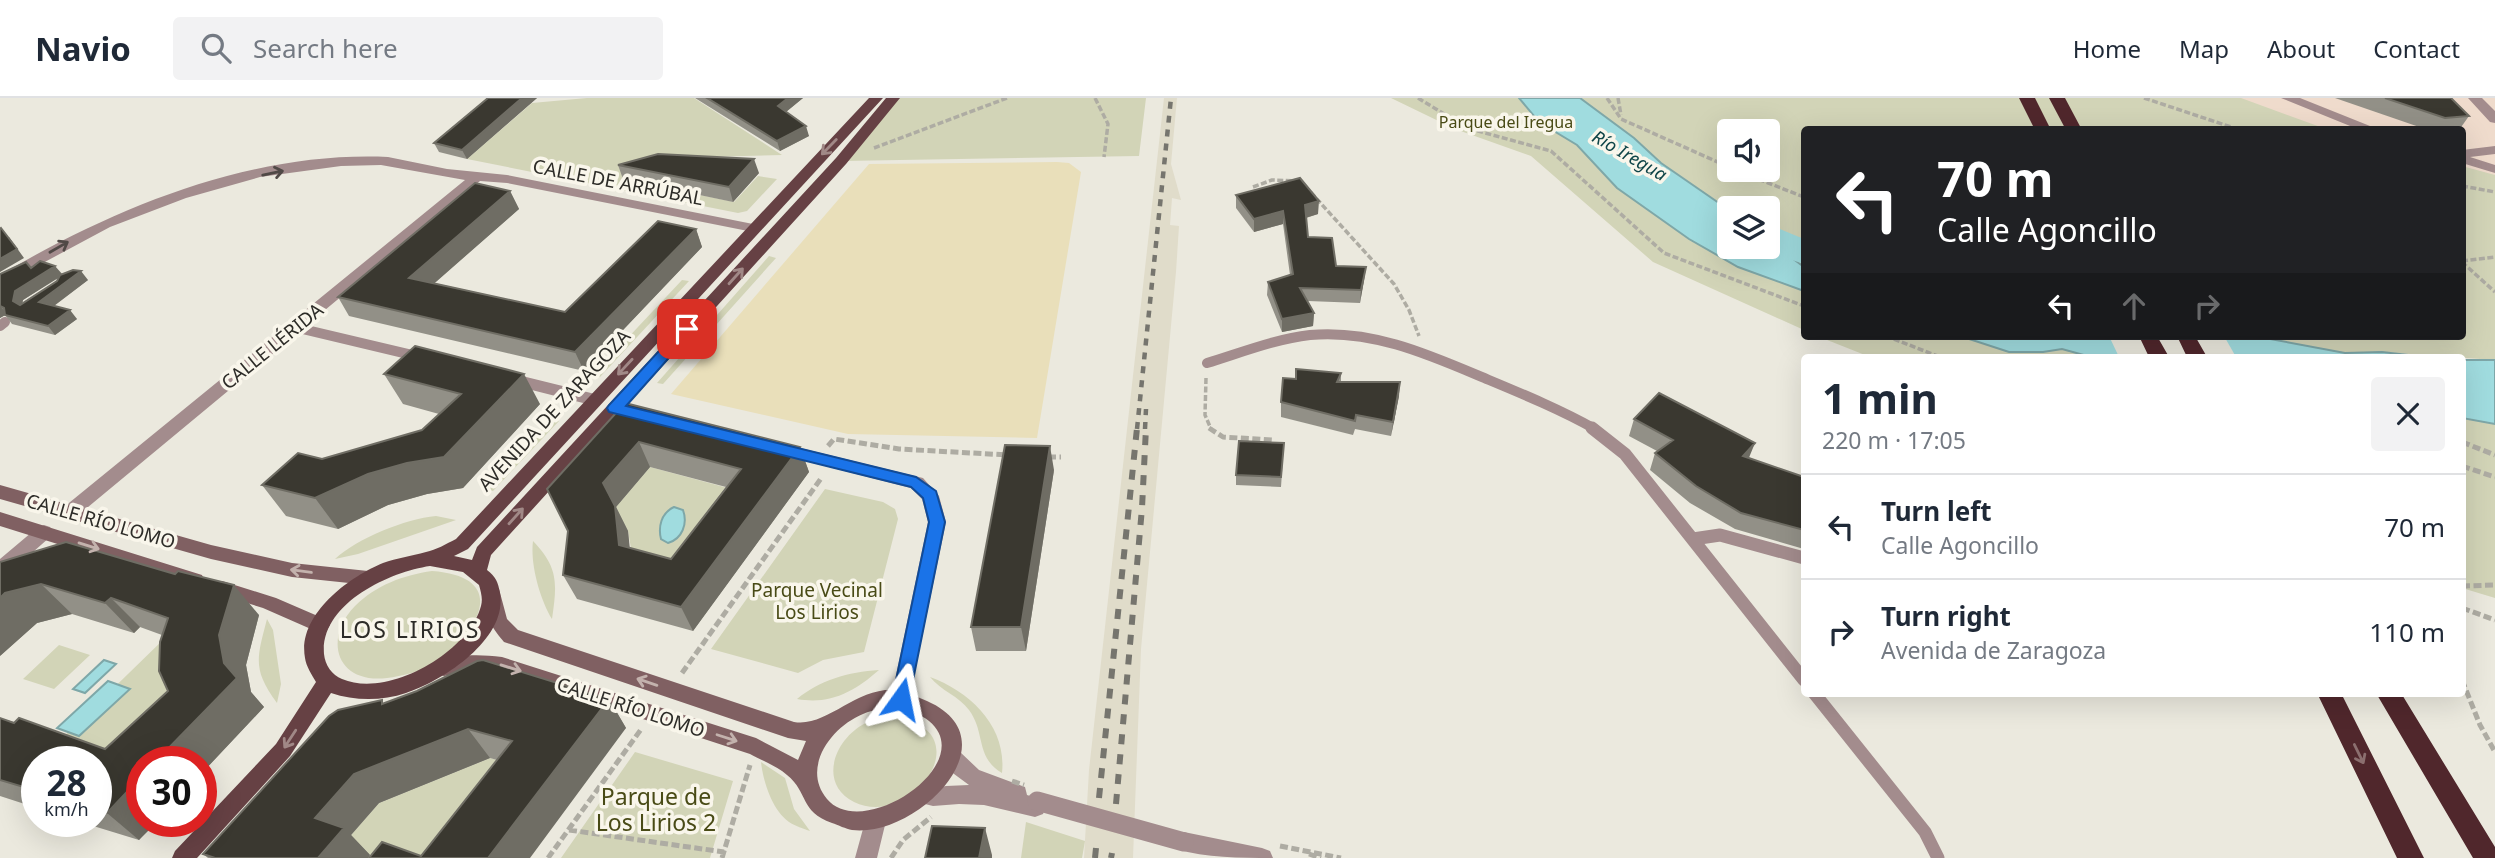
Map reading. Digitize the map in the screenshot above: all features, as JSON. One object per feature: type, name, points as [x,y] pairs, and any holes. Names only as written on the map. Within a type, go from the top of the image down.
[{"type":"highway","points":[[2027,98],[2041,126]]},
{"type":"highway","points":[[2057,98],[2072,126]]},
{"type":"highway","points":[[2331,697],[2411,858]]},
{"type":"highway","points":[[2385,697],[2473,858]]},
{"type":"highway","points":[[2390,697],[2487,858]]},
{"type":"main road","name":"AVENIDA DE ZARAGOZA","points":[[430,559],[462,544],[876,98]]},
{"type":"main road","points":[[478,571],[483,552],[841,161],[893,98]]},
{"type":"main road","name":"CALLE RÍO LOMO","points":[[0,492],[211,552],[292,570],[368,578]]},
{"type":"main road","name":"CALLE RÍO LOMO","points":[[0,519],[269,603],[320,625]]},
{"type":"main road","points":[[430,559],[465,564],[478,571],[491,591],[491,610],[482,630],[466,650],[444,668],[412,683],[380,692],[350,691],[328,681],[315,666],[313,646],[320,625],[340,600],[368,578],[388,569],[430,559]]},
{"type":"main road","name":"CALLE RÍO LOMO","points":[[491,591],[498,622],[511,636],[802,733],[828,726]]},
{"type":"main road","name":"CALLE RÍO LOMO","points":[[444,668],[473,661],[502,664],[755,747],[794,768],[807,784]]},
{"type":"main road","points":[[183,858],[283,750],[328,681]]},
{"type":"main road","points":[[360,708],[380,692]]},
{"type":"main road","points":[[901,699],[919,704],[934,713],[945,725],[951,740],[952,757],[943,784],[933,797],[916,811],[895,820],[874,825],[850,824],[830,816],[815,802],[807,784],[809,754],[828,726],[844,713],[862,704],[901,699]]},
{"type":"main road","points":[[209,858],[309,749]]},
{"type":"street","points":[[2288,98],[2363,126]]},
{"type":"street","points":[[2475,98],[2495,119]]},
{"type":"street","points":[[2466,156],[2495,150]]},
{"type":"street","points":[[2466,158],[2495,169]]},
{"type":"street","name":"CALLE DE ARRÚBAL","points":[[0,281],[67,242],[137,211],[223,183],[338,163],[384,161],[474,178],[507,179],[753,228]]},
{"type":"street","name":"CALLE LÉRIDA","points":[[70,512],[474,178]]},
{"type":"street","points":[[295,327],[449,365]]},
{"type":"street","points":[[490,374],[595,400]]},
{"type":"street","points":[[615,408],[634,413]]},
{"type":"street","points":[[765,445],[916,483],[930,496],[937,522],[901,699]]},
{"type":"street","points":[[0,570],[44,532]]},
{"type":"street","points":[[952,757],[968,774],[1036,804],[1182,846],[1269,852]]},
{"type":"street","points":[[933,797],[965,794],[1036,804]]},
{"type":"street","points":[[866,858],[874,825]]},
{"type":"street","points":[[1182,846],[1202,858]]},
{"type":"lane","points":[[1207,363],[1271,343],[1311,335],[1374,338],[1419,351],[1495,381],[1600,432],[1625,454],[1801,676]]},
{"type":"lane","points":[[1693,539],[1720,535],[1801,557]]},
{"type":"lane","points":[[1817,697],[1925,832],[1938,858]]},
{"type":"path","points":[[841,161],[1006,98]]},
{"type":"path","points":[[1095,98],[1108,124],[1104,157]]},
{"type":"path","points":[[1418,98],[1466,128],[1551,151],[1664,253],[1801,305]]},
{"type":"path","points":[[1607,98],[1622,119],[1717,162]]},
{"type":"path","points":[[1618,98],[1622,119]]},
{"type":"path","points":[[2144,98],[2228,126]]},
{"type":"path","points":[[1253,187],[1272,180],[1297,180],[1317,197],[1394,284],[1418,329],[1419,351]]},
{"type":"path","points":[[1766,182],[1801,196]]},
{"type":"path","points":[[2466,187],[2495,192]]},
{"type":"path","points":[[2466,261],[2495,257]]},
{"type":"path","points":[[2466,266],[2495,292]]},
{"type":"path","points":[[1896,340],[1932,354]]},
{"type":"path","points":[[1207,363],[1202,408],[1205,424],[1212,433],[1236,439],[1272,440]]},
{"type":"path","points":[[670,690],[824,478],[813,469],[834,439],[876,448],[939,454],[1021,456]]},
{"type":"path","points":[[2466,444],[2495,455]]},
{"type":"path","points":[[1034,456],[1061,457]]},
{"type":"path","points":[[2466,467],[2495,477]]},
{"type":"path","points":[[2466,586],[2495,584]]},
{"type":"path","points":[[2466,609],[2495,620]]},
{"type":"path","points":[[2466,690],[2480,725],[2495,752]]},
{"type":"path","points":[[548,858],[653,714]]},
{"type":"path","points":[[569,830],[723,855],[755,747]]},
{"type":"path","points":[[1269,852],[1321,858]]},
{"type":"path","points":[[1269,852],[1341,858]]},
{"type":"shaded area","points":[[1164,98],[1177,98],[1171,164],[1181,200],[1172,198],[1170,225],[1179,226],[1141,649],[1133,858],[1084,858],[1089,770]]},
{"type":"shaded area","points":[[2218,98],[2495,98],[2495,183],[2466,174],[2466,126],[2310,126]]},
{"type":"green space","points":[[587,98],[694,98],[782,155],[703,157],[638,182],[734,202],[758,176],[777,179],[747,211],[738,213],[467,159],[532,103]]},
{"type":"green space","points":[[899,98],[1146,98],[1139,156],[841,161]]},
{"type":"green space","name":"Parque del Iregua","points":[[1391,98],[1519,98],[1539,122],[1577,145],[1617,188],[1689,239],[1717,255],[1717,259],[1724,259],[1738,267],[1801,290],[1801,329],[1653,262],[1531,156],[1455,129]]},
{"type":"green space","name":"Parque del Iregua","points":[[1580,98],[2241,98],[2318,126],[1801,126],[1801,265],[1780,249],[1780,196],[1717,196],[1717,202],[1661,163],[1634,138]]},
{"type":"green space","points":[[2466,167],[2495,175],[2495,360],[2466,358],[2466,354],[2352,354],[2276,340],[2466,340]]},
{"type":"green space","points":[[769,256],[776,258],[663,384],[657,383]]},
{"type":"green space","points":[[682,280],[689,281],[600,377],[593,375]]},
{"type":"green space","points":[[1827,340],[1972,340],[2002,350],[2043,352],[2062,349],[2080,354],[1862,354]]},
{"type":"green space","points":[[551,419],[559,421],[493,491],[486,489]]},
{"type":"green space","points":[[2466,419],[2495,424],[2495,598],[2466,589]]},
{"type":"green space","points":[[650,467],[750,494],[682,583],[632,554],[628,531],[615,508]]},
{"type":"green space","name":"Parque Vecinal Los Lirios","points":[[825,489],[883,502],[895,509],[898,519],[864,652],[823,660],[798,673],[711,649]]},
{"type":"green space","points":[[436,516],[456,520],[358,554],[335,559],[356,544],[382,531],[410,521]]},
{"type":"green space","points":[[533,541],[552,568],[555,596],[552,619],[537,581]]},
{"type":"green space","points":[[432,571],[457,576],[472,584],[479,595],[479,609],[462,638],[432,664],[405,675],[370,678],[356,674],[346,667],[340,657],[339,632],[355,606],[372,592],[391,582]]},
{"type":"green space","points":[[267,619],[273,630],[281,684],[277,703],[260,672],[259,654]]},
{"type":"green space","points":[[166,637],[196,647],[149,746],[126,746],[126,761],[112,761],[112,746],[54,746]]},
{"type":"green space","points":[[59,645],[90,655],[54,689],[23,679]]},
{"type":"green space","points":[[879,670],[841,695],[820,700],[797,699],[835,678]]},
{"type":"green space","points":[[930,677],[959,692],[983,713],[999,741],[1002,773],[988,760],[978,727],[969,710]]},
{"type":"green space","points":[[897,717],[922,726],[934,741],[936,758],[929,776],[915,792],[896,803],[875,807],[854,802],[843,794],[836,784],[834,761],[839,750],[855,730],[866,723]]},
{"type":"green space","name":"Parque de Los Lirios 2","points":[[635,752],[733,781],[710,858],[561,858]]},
{"type":"green space","points":[[490,758],[532,769],[464,858],[379,858],[342,845],[379,803]]},
{"type":"green space","points":[[761,762],[785,778],[794,809],[810,831],[789,822],[773,803]]},
{"type":"green space","points":[[1026,822],[1085,841],[1082,858],[1021,858]]},
{"type":"sand","points":[[1069,163],[1081,172],[1037,438],[848,434],[671,394],[869,164]]},
{"type":"water","name":"Río Iregua","points":[[1519,98],[1580,98],[1634,138],[1661,163],[1717,202],[1717,255],[1689,239],[1617,188],[1577,145],[1539,122]]},
{"type":"water","name":"Río Iregua","points":[[1780,249],[1801,265],[1801,290],[1738,267],[1724,259],[1780,259]]},
{"type":"water","points":[[1972,340],[2275,340],[2345,353],[2400,354],[2080,354],[2062,349],[2009,352]]},
{"type":"water","points":[[2466,360],[2495,360],[2495,424],[2466,419]]},
{"type":"water","points":[[674,507],[683,510],[684,526],[677,538],[668,543],[661,539],[660,525],[666,513]]},
{"type":"water","points":[[104,660],[116,664],[85,693],[73,689]]},
{"type":"water","points":[[108,681],[130,689],[79,736],[57,728]]},
{"type":"pier","points":[[2111,340],[2226,340],[2234,354],[2118,354]]},
{"type":"building","points":[[488,98],[522,98],[462,150],[434,143]]},
{"type":"building","points":[[707,98],[788,98],[778,106],[806,126],[777,141]]},
{"type":"building","points":[[2385,98],[2451,98],[2469,116],[2445,118]]},
{"type":"building","points":[[658,154],[754,159],[729,187],[618,165]]},
{"type":"building","points":[[1300,178],[1319,201],[1305,205],[1308,237],[1332,238],[1336,266],[1366,267],[1361,290],[1300,288],[1314,313],[1282,319],[1268,282],[1293,274],[1283,211],[1254,219],[1236,195]]},
{"type":"building","points":[[475,183],[510,191],[409,278],[565,312],[658,221],[696,229],[575,352],[338,297]]},
{"type":"building","points":[[0,229],[17,249],[0,259]]},
{"type":"building","points":[[40,261],[55,266],[15,291],[13,301],[20,305],[57,281],[60,275],[73,270],[81,271],[39,302],[70,310],[48,326],[5,315],[4,308],[0,306],[0,274],[26,262],[31,268]]},
{"type":"building","points":[[415,346],[524,374],[444,457],[407,463],[368,474],[315,498],[262,485],[298,453],[322,459],[422,430],[461,394],[384,374]]},
{"type":"building","points":[[1296,369],[1341,373],[1337,382],[1400,382],[1393,422],[1356,415],[1355,421],[1281,402],[1283,378],[1296,379]]},
{"type":"building","points":[[1659,393],[1755,443],[1743,456],[1801,476],[1801,529],[1741,513],[1696,486],[1655,453],[1673,440],[1634,419]]},
{"type":"building","points":[[625,403],[800,447],[681,607],[563,575],[568,531],[547,489]],"holes":[[[639,442],[741,469],[671,559],[619,545],[615,506],[603,483]]]},
{"type":"building","points":[[1239,441],[1284,443],[1281,477],[1236,475]]},
{"type":"building","points":[[1005,445],[1050,446],[1021,627],[971,627]]},
{"type":"building","points":[[66,542],[175,574],[178,571],[234,585],[219,635],[224,663],[237,678],[171,746],[126,746],[126,793],[112,808],[112,746],[108,746],[168,691],[159,671],[160,642],[168,618],[111,598],[105,603],[41,584],[5,593],[0,598],[0,562]]},
{"type":"building","points":[[483,660],[609,699],[488,858],[369,858],[382,842],[421,856],[512,741],[468,729],[354,774],[315,818],[344,828],[318,858],[215,858],[203,854],[329,716],[338,710],[382,700],[382,704]]},
{"type":"building","points":[[0,718],[14,723],[19,718],[97,746],[21,746],[21,786],[0,780]]},
{"type":"building","points":[[932,826],[985,828],[979,858],[925,858]]},
{"type":"waterway","name":"Río Iregua","points":[[1780,240],[1801,251]]},
{"type":"railway","points":[[1137,429],[1171,98]]},
{"type":"railway","points":[[1145,429],[1146,409]]},
{"type":"railway","points":[[1099,798],[1137,428]]},
{"type":"railway","points":[[1116,804],[1142,508],[1146,428]]},
{"type":"railway","points":[[1095,858],[1096,848]]},
{"type":"railway","points":[[1111,858],[1112,853]]},
{"type":"district","name":"LOS LIRIOS","points":[[410,629]]},
{"type":"route","points":[[687,329],[615,408],[916,483],[930,496],[937,522],[901,699]]}]
